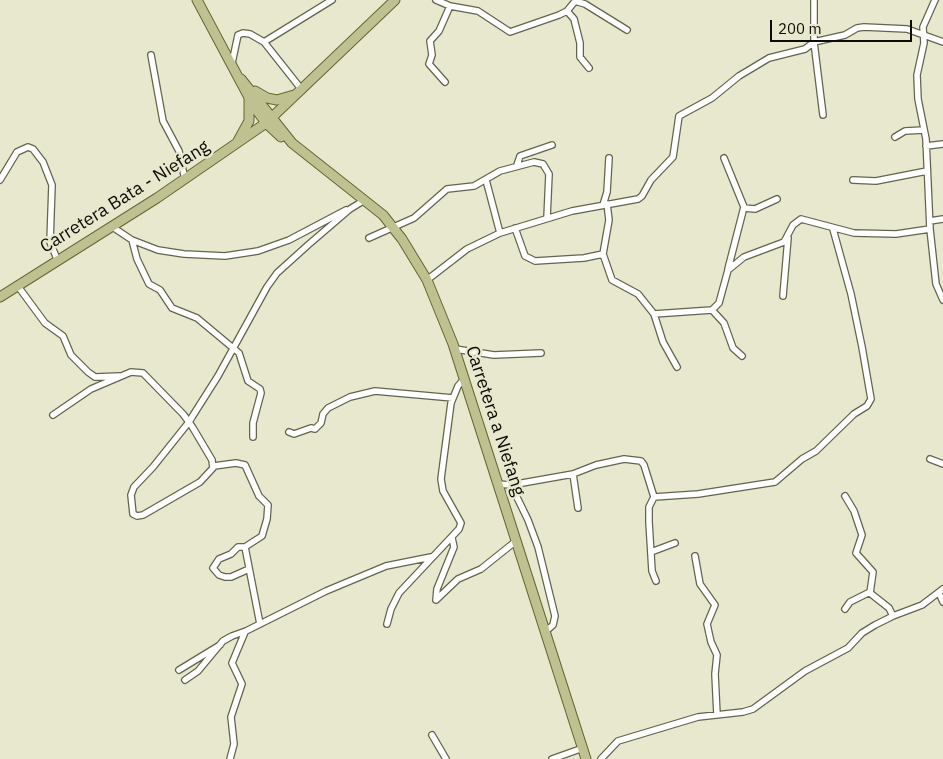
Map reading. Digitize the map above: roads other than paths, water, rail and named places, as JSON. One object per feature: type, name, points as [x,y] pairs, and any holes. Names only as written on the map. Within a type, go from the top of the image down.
[{"type":"main road","points":[[197,0],[232,63],[269,121],[278,128],[289,142]]},
{"type":"main road","name":"Carretera Bata - Niefang","points":[[0,296],[185,180],[269,121],[395,0]]},
{"type":"main road","points":[[244,82],[267,98],[277,100],[284,99],[300,91]]},
{"type":"main road","points":[[244,82],[249,96],[289,142]]},
{"type":"main road","points":[[233,146],[244,134],[249,121],[249,96]]},
{"type":"main road","points":[[278,128],[276,117],[280,111]]},
{"type":"main road","points":[[251,134],[274,134],[289,142]]},
{"type":"main road","name":"Carretera a Niefang","points":[[289,142],[383,215],[394,228],[427,280],[455,349],[586,759]]},
{"type":"street","points":[[264,42],[332,0]]},
{"type":"street","points":[[436,0],[450,6],[478,11],[510,32],[567,11],[576,0],[628,30]]},
{"type":"street","points":[[814,0],[814,42],[823,116]]},
{"type":"street","points":[[934,0],[925,18],[917,75],[918,99],[926,146],[930,229],[937,291],[943,300]]},
{"type":"street","points":[[445,82],[429,64],[432,55],[430,41],[439,31],[450,6]]},
{"type":"street","points":[[567,11],[574,19],[580,43],[580,56],[589,68]]},
{"type":"street","points":[[427,280],[467,249],[500,233],[547,218],[642,196],[651,180],[674,157],[679,116],[712,98],[739,76],[769,58],[805,49],[814,42],[845,35],[857,28],[864,27],[891,27],[923,34],[943,42]]},
{"type":"street","points":[[232,63],[238,35],[243,32],[250,34],[264,42],[300,91]]},
{"type":"street","points":[[152,55],[162,121],[179,151],[185,180]]},
{"type":"street","points":[[895,137],[905,131],[924,130]]},
{"type":"street","points":[[926,146],[943,144]]},
{"type":"street","points":[[517,164],[520,156],[552,145]]},
{"type":"street","points":[[0,180],[17,152],[28,147],[33,149],[43,162],[52,185],[50,242],[58,259]]},
{"type":"street","points":[[609,158],[605,205],[609,220],[603,254],[612,280],[638,294],[654,314],[663,342],[677,367]]},
{"type":"street","points":[[654,314],[712,310],[720,303],[744,208],[738,188],[724,158]]},
{"type":"street","points":[[369,238],[414,218],[447,189],[474,186],[500,171],[517,164],[534,162],[543,164],[547,169],[550,182],[547,218]]},
{"type":"street","points":[[853,180],[876,181],[927,171]]},
{"type":"street","points":[[486,180],[500,233]]},
{"type":"street","points":[[744,208],[755,209],[777,198]]},
{"type":"street","points":[[111,226],[132,240],[158,250],[225,256],[258,251],[289,240],[363,201]]},
{"type":"street","points":[[248,569],[231,577],[225,577],[219,575],[213,568],[219,559],[231,554],[238,547],[245,547],[262,536],[268,505],[259,496],[244,465],[236,462],[214,466],[209,474],[188,491],[143,515],[133,514],[131,495],[134,487],[189,422],[218,376],[277,273],[350,209]]},
{"type":"street","points":[[930,221],[943,219]]},
{"type":"street","points":[[783,296],[788,238],[793,225],[801,220],[854,233],[885,234],[930,229]]},
{"type":"street","points":[[515,228],[525,256],[534,261],[584,258],[603,254]]},
{"type":"street","points":[[654,497],[705,493],[775,482],[802,459],[816,451],[854,414],[867,406],[871,399],[862,347],[844,265],[833,228]]},
{"type":"street","points":[[728,270],[744,257],[780,244],[788,238]]},
{"type":"street","points":[[132,240],[137,259],[149,284],[160,290],[166,302],[177,312],[197,318],[239,353],[248,381],[260,389],[261,393],[253,423],[253,437]]},
{"type":"street","points":[[17,285],[45,323],[63,336],[71,354],[88,372],[95,377],[122,376]]},
{"type":"street","points":[[712,310],[724,323],[733,348],[742,356]]},
{"type":"street","points":[[455,349],[494,355],[541,353]]},
{"type":"street","points":[[53,415],[81,393],[131,372],[138,372],[149,377],[189,422],[214,466]]},
{"type":"street","points":[[387,624],[391,609],[400,593],[459,529],[460,523],[443,490],[441,479],[453,398],[458,386],[464,379]]},
{"type":"street","points":[[290,432],[294,434],[311,428],[315,429],[321,423],[323,414],[328,408],[350,397],[375,391],[453,398]]},
{"type":"street","points":[[497,484],[511,485],[573,474],[605,463],[630,459],[641,461],[654,497],[649,514],[652,571],[656,581]]},
{"type":"street","points":[[930,459],[943,464]]},
{"type":"street","points":[[573,474],[578,508]]},
{"type":"street","points":[[511,485],[528,520],[538,547],[555,616],[553,625],[545,632]]},
{"type":"street","points":[[845,496],[854,511],[862,535],[856,554],[872,572],[870,592]]},
{"type":"street","points":[[452,538],[454,547],[438,589],[436,600],[458,580],[481,569],[516,541]]},
{"type":"street","points":[[651,552],[675,543]]},
{"type":"street","points":[[245,547],[260,624]]},
{"type":"street","points":[[695,556],[700,584],[715,605],[707,624],[711,642],[717,655],[715,674],[717,715]]},
{"type":"street","points":[[179,670],[232,636],[246,631],[326,590],[386,566],[432,557]]},
{"type":"street","points":[[601,759],[618,741],[698,717],[743,712],[753,709],[805,671],[842,652],[862,633],[893,616],[914,610],[941,591],[943,602]]},
{"type":"street","points":[[845,609],[850,602],[870,592]]},
{"type":"street","points":[[870,592],[889,608],[893,616]]},
{"type":"street","points":[[230,759],[234,744],[232,717],[242,684],[232,663],[246,631]]},
{"type":"street","points":[[185,680],[209,659],[220,645]]},
{"type":"street","points":[[432,735],[446,759]]},
{"type":"street","points":[[552,759],[583,748]]}]
